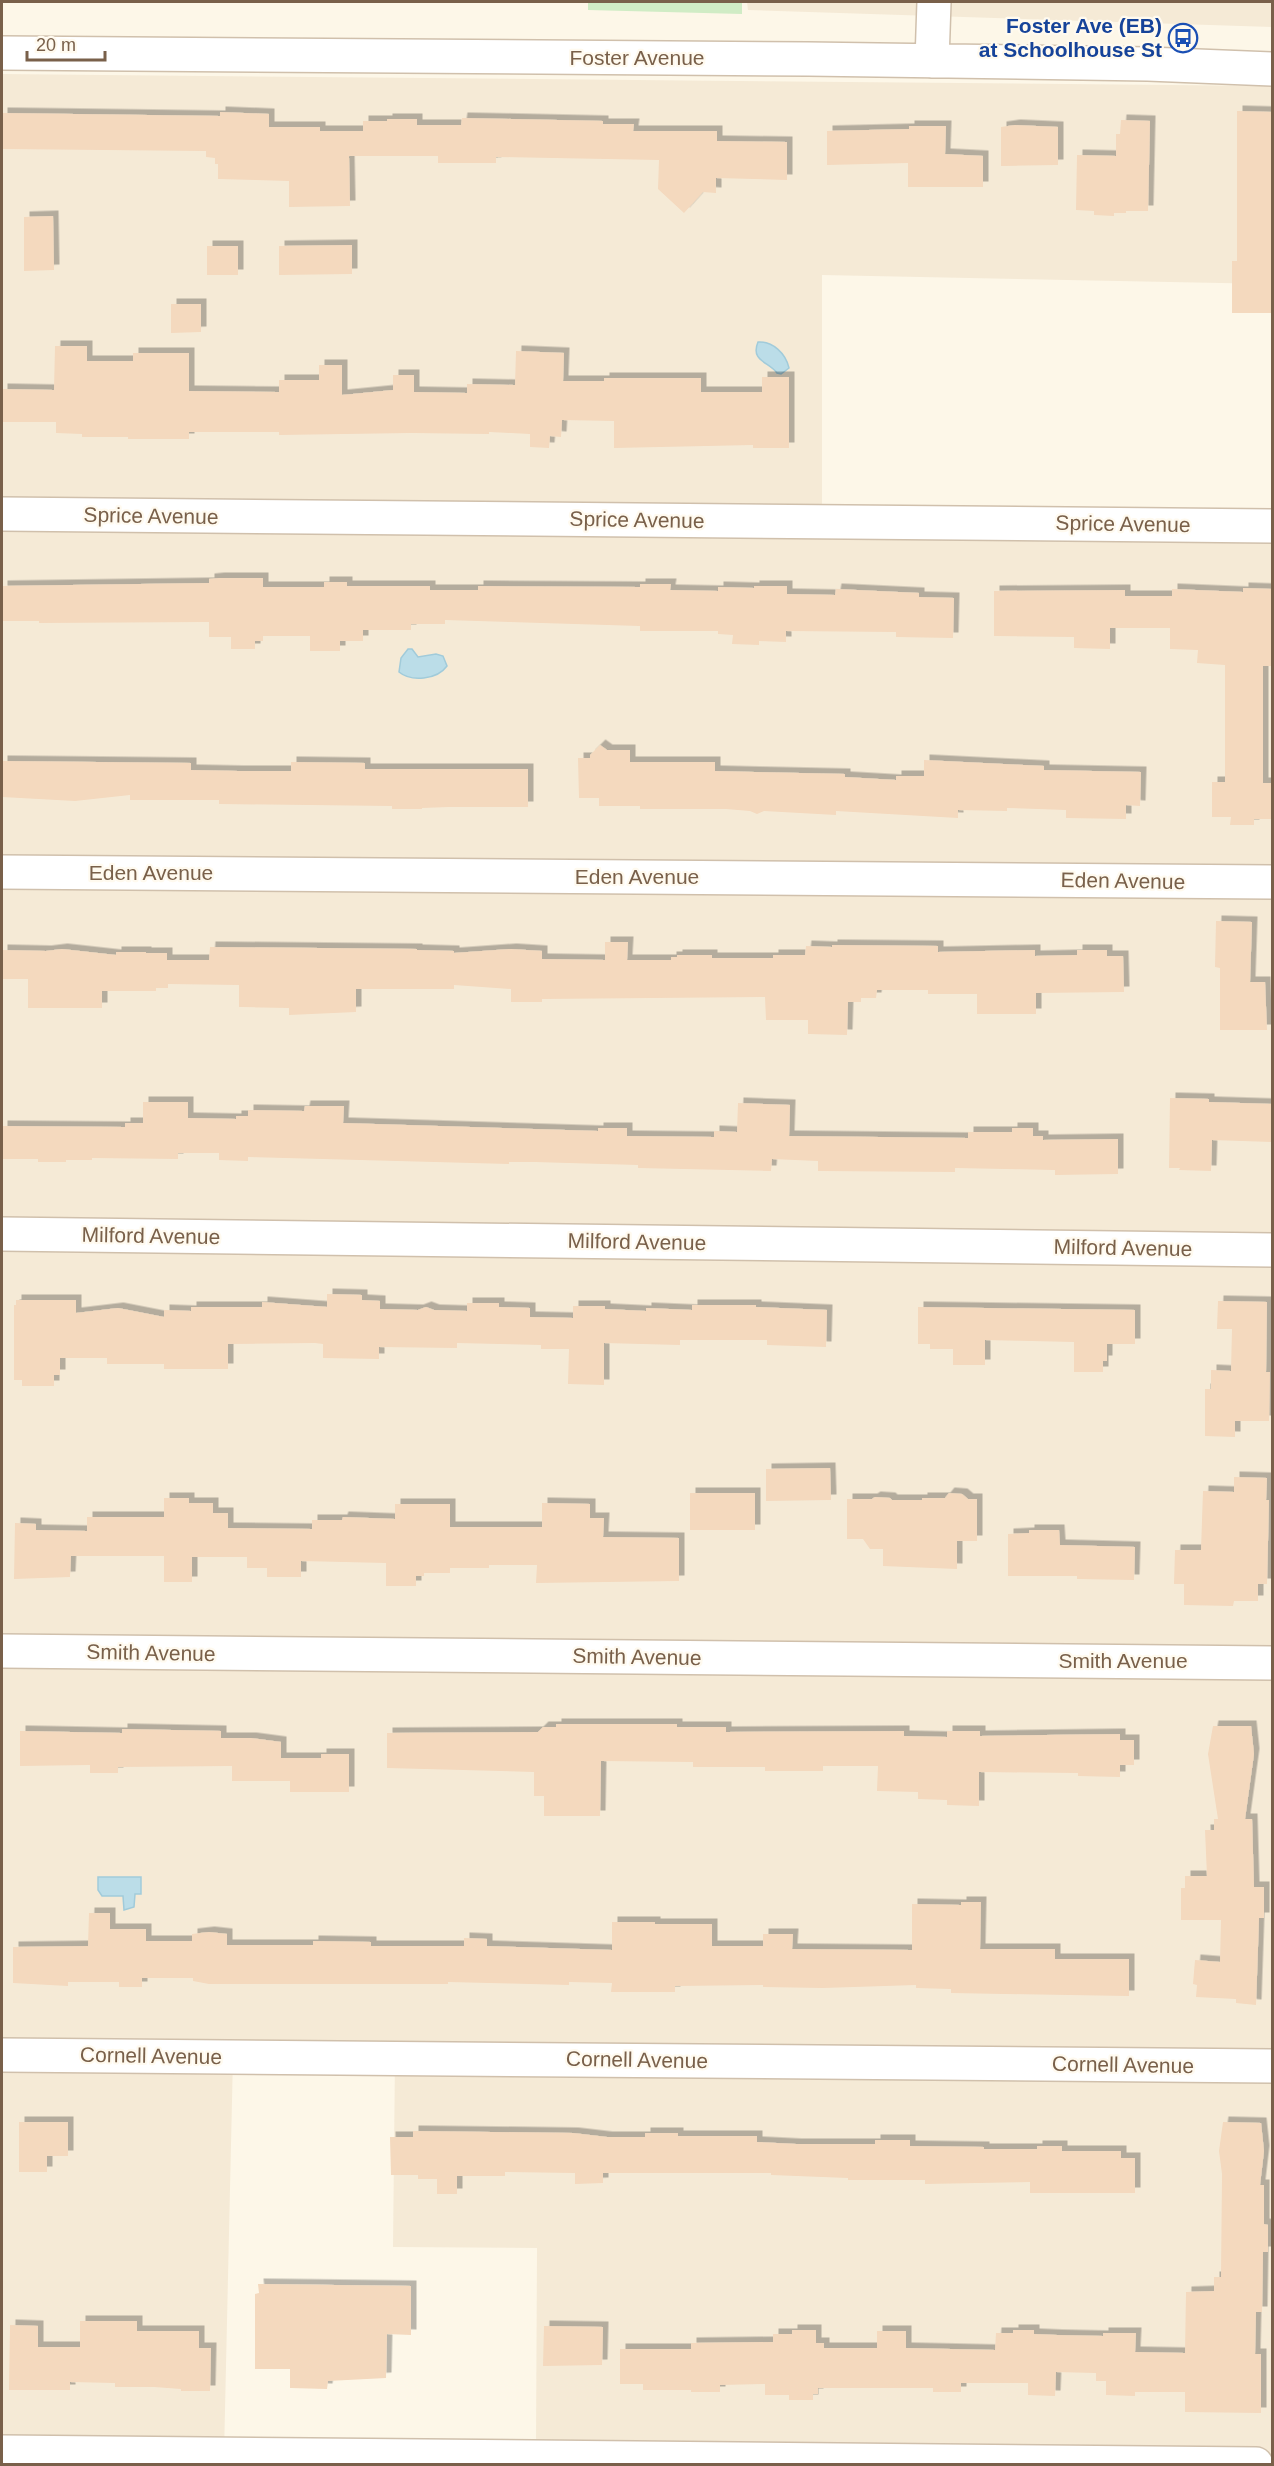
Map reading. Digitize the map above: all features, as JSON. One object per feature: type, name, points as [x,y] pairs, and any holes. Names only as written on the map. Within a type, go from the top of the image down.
[{"type":"street","points":[[933,61],[934,2]]},
{"type":"street","name":"Foster Avenue","points":[[2,53],[933,61],[1148,64],[1272,69]]},
{"type":"street","name":"Sprice Avenue","points":[[2,514],[1272,526]]},
{"type":"street","name":"Eden Avenue","points":[[2,872],[1272,882]]},
{"type":"street","name":"Milford Avenue","points":[[2,1234],[1272,1250]]},
{"type":"street","name":"Smith Avenue","points":[[2,1651],[1272,1663]]},
{"type":"street","name":"Cornell Avenue","points":[[2,2055],[1272,2066]]},
{"type":"street","points":[[2,2452],[1256,2464]]},
{"type":"shaded area","points":[[747,2],[1272,2],[1272,27],[748,10]]},
{"type":"shaded area","points":[[2,74],[1272,86],[1272,284],[822,275],[822,526],[1272,537],[1272,2464],[808,2464],[536,2445],[537,2248],[393,2247],[395,2059],[233,2057],[224,2454],[2,2446]]},
{"type":"green space","points":[[588,2],[742,2],[742,14],[588,10]]},
{"type":"water","points":[[758,342],[764,342],[778,349],[789,368],[781,374],[777,373],[758,357],[756,348]]},
{"type":"water","points":[[408,649],[412,649],[418,657],[436,654],[443,656],[447,666],[443,671],[431,677],[417,678],[404,675],[399,672],[401,658]]},
{"type":"water","points":[[98,1877],[141,1877],[141,1894],[135,1894],[134,1907],[124,1910],[123,1896],[102,1896],[98,1890]]},
{"type":"building","points":[[1237,111],[1272,112],[1272,313],[1232,313],[1232,261],[1237,261]]},
{"type":"building","points":[[220,112],[269,114],[269,127],[320,127],[320,131],[363,131],[363,121],[387,121],[387,119],[417,119],[417,125],[461,125],[462,118],[603,121],[603,124],[634,124],[633,131],[717,131],[717,141],[787,142],[787,180],[716,178],[716,193],[703,192],[684,213],[658,189],[659,160],[496,157],[496,163],[438,163],[438,156],[349,156],[350,206],[289,207],[289,181],[218,179],[218,164],[215,164],[215,158],[206,157],[206,151],[2,149],[2,113],[220,116]]},
{"type":"building","points":[[1121,120],[1150,121],[1148,211],[1126,211],[1126,213],[1114,213],[1114,216],[1094,215],[1094,211],[1076,210],[1077,155],[1116,156],[1116,134],[1120,134]]},
{"type":"building","points":[[1015,125],[1058,127],[1058,165],[1001,166],[1001,127]]},
{"type":"building","points":[[909,126],[946,126],[945,154],[983,156],[983,187],[908,187],[908,163],[827,165],[827,131],[909,129]]},
{"type":"building","points":[[53,216],[54,270],[24,271],[24,217]]},
{"type":"building","points":[[352,245],[352,274],[279,275],[279,246]]},
{"type":"building","points":[[207,246],[238,246],[238,275],[207,275]]},
{"type":"building","points":[[171,304],[201,304],[201,332],[171,333]]},
{"type":"building","points":[[55,346],[87,346],[87,361],[133,361],[133,353],[189,353],[189,391],[279,392],[279,380],[319,380],[319,365],[342,365],[342,395],[393,390],[393,375],[414,375],[414,392],[467,393],[467,384],[515,385],[516,351],[564,353],[563,381],[604,381],[604,378],[701,378],[701,392],[762,392],[762,377],[789,377],[789,448],[753,448],[753,445],[614,448],[614,421],[562,420],[561,437],[550,436],[549,448],[530,447],[530,434],[489,432],[489,434],[279,435],[279,432],[189,432],[189,439],[128,439],[128,437],[82,437],[82,434],[56,433],[56,422],[2,422],[2,389],[54,390]]},
{"type":"building","points":[[263,578],[263,587],[324,587],[324,582],[347,582],[347,586],[430,586],[430,590],[478,590],[478,586],[640,587],[640,584],[671,584],[670,590],[718,591],[718,587],[787,586],[787,594],[835,595],[836,589],[919,593],[919,597],[954,598],[953,638],[896,637],[896,632],[786,631],[786,642],[759,641],[759,645],[732,644],[733,635],[718,634],[718,631],[640,631],[640,626],[445,620],[445,624],[411,624],[411,630],[363,630],[363,641],[340,641],[340,651],[310,651],[310,636],[263,636],[263,641],[255,641],[255,649],[231,649],[231,637],[209,637],[209,622],[39,623],[39,621],[2,621],[2,586],[209,583],[209,579]]},
{"type":"building","points":[[1243,588],[1272,589],[1272,666],[1263,666],[1263,783],[1272,783],[1272,819],[1254,819],[1254,825],[1230,825],[1231,817],[1212,817],[1212,782],[1225,782],[1225,665],[1197,663],[1198,650],[1170,649],[1170,628],[1110,628],[1110,649],[1074,648],[1074,637],[994,636],[994,591],[1125,590],[1125,596],[1172,596],[1172,589],[1243,592]]},
{"type":"building","points":[[600,745],[607,750],[630,750],[630,762],[715,762],[715,771],[845,774],[845,777],[896,780],[896,776],[924,776],[924,760],[1044,766],[1044,770],[1141,772],[1140,806],[1126,805],[1126,819],[1066,818],[1066,810],[1007,808],[1007,811],[958,810],[958,818],[836,811],[836,815],[764,811],[757,814],[750,811],[726,809],[640,809],[640,806],[599,806],[599,798],[579,798],[578,758],[590,758],[590,755]]},
{"type":"building","points":[[2,761],[191,763],[191,770],[238,771],[291,771],[291,762],[365,763],[365,769],[528,769],[528,807],[392,809],[392,806],[219,804],[219,800],[130,800],[130,795],[75,801],[2,797]]},
{"type":"building","points":[[1216,921],[1252,922],[1250,982],[1265,982],[1267,1030],[1220,1030],[1220,968],[1215,967]]},
{"type":"building","points":[[605,942],[628,942],[627,960],[671,960],[671,957],[677,957],[677,955],[712,955],[712,958],[773,958],[773,955],[805,955],[806,946],[832,947],[832,945],[938,946],[938,952],[1035,950],[1035,956],[1077,955],[1077,950],[1107,950],[1107,956],[1123,956],[1124,992],[1036,993],[1036,1014],[977,1014],[977,994],[928,994],[928,990],[877,990],[876,998],[861,998],[861,1002],[848,1002],[847,1035],[808,1034],[808,1020],[766,1020],[765,997],[542,999],[542,1002],[511,1002],[511,989],[454,985],[454,989],[356,989],[356,1012],[289,1015],[289,1008],[239,1007],[239,985],[168,984],[168,988],[156,988],[156,991],[102,991],[102,1008],[28,1008],[28,979],[2,979],[2,950],[62,949],[116,955],[116,952],[167,953],[167,960],[209,960],[210,947],[417,949],[454,951],[454,953],[511,949],[542,951],[542,959],[605,960]]},
{"type":"building","points":[[1170,1098],[1272,1104],[1272,1142],[1212,1140],[1211,1171],[1169,1168]]},
{"type":"building","points":[[143,1102],[188,1102],[188,1118],[236,1119],[236,1116],[248,1116],[248,1110],[304,1111],[305,1106],[344,1106],[343,1123],[598,1131],[598,1128],[627,1128],[627,1136],[714,1137],[714,1131],[737,1132],[738,1103],[790,1105],[789,1136],[968,1138],[968,1132],[1012,1132],[1012,1128],[1033,1128],[1033,1136],[1043,1136],[1043,1140],[1118,1139],[1118,1174],[1055,1175],[1055,1170],[955,1168],[955,1172],[818,1171],[818,1161],[772,1159],[771,1171],[638,1168],[638,1165],[534,1162],[509,1162],[509,1164],[248,1157],[248,1161],[219,1160],[219,1153],[178,1153],[178,1159],[92,1158],[92,1160],[66,1160],[66,1162],[38,1162],[38,1159],[2,1159],[2,1126],[125,1127],[125,1123],[143,1123]]},
{"type":"building","points":[[327,1294],[362,1295],[362,1300],[380,1301],[380,1309],[418,1310],[426,1307],[434,1310],[467,1311],[467,1303],[499,1303],[499,1307],[530,1308],[530,1317],[573,1318],[573,1306],[605,1306],[605,1309],[646,1311],[646,1308],[692,1310],[692,1305],[756,1305],[756,1307],[827,1310],[826,1347],[767,1345],[767,1340],[680,1340],[680,1345],[604,1343],[604,1385],[568,1384],[569,1349],[541,1349],[541,1345],[457,1343],[457,1348],[379,1347],[379,1359],[323,1358],[323,1344],[315,1343],[228,1344],[228,1369],[164,1369],[164,1364],[107,1364],[107,1358],[60,1358],[60,1375],[54,1375],[54,1386],[22,1386],[22,1380],[14,1380],[14,1305],[16,1305],[16,1300],[76,1300],[76,1313],[118,1308],[164,1317],[164,1310],[191,1311],[191,1307],[262,1307],[262,1302],[327,1307]]},
{"type":"building","points":[[1218,1301],[1267,1302],[1266,1372],[1270,1372],[1269,1421],[1235,1421],[1235,1437],[1205,1436],[1205,1389],[1211,1389],[1211,1370],[1231,1371],[1232,1329],[1217,1329]]},
{"type":"building","points":[[918,1307],[1135,1310],[1135,1344],[1107,1344],[1107,1361],[1103,1361],[1103,1372],[1074,1372],[1074,1342],[985,1340],[985,1365],[953,1365],[953,1349],[930,1349],[930,1344],[918,1344]]},
{"type":"building","points":[[830,1468],[831,1500],[766,1501],[766,1469]]},
{"type":"building","points":[[1234,1477],[1267,1478],[1266,1500],[1269,1500],[1267,1584],[1258,1584],[1258,1601],[1234,1601],[1233,1606],[1184,1605],[1184,1584],[1174,1584],[1175,1550],[1201,1550],[1203,1491],[1234,1492]]},
{"type":"building","points":[[690,1493],[755,1493],[755,1530],[690,1530]]},
{"type":"building","points":[[949,1493],[962,1494],[968,1499],[977,1499],[977,1541],[957,1541],[957,1569],[883,1566],[883,1549],[870,1549],[863,1539],[847,1539],[847,1499],[875,1497],[892,1500],[922,1500],[922,1498],[945,1498]]},
{"type":"building","points":[[164,1498],[189,1498],[189,1503],[213,1503],[213,1513],[228,1513],[228,1528],[312,1529],[312,1520],[342,1520],[343,1517],[395,1519],[395,1504],[450,1504],[450,1527],[542,1527],[542,1503],[590,1504],[590,1518],[604,1518],[603,1537],[679,1538],[679,1581],[536,1583],[537,1565],[489,1565],[489,1568],[450,1568],[450,1573],[424,1573],[424,1576],[416,1576],[416,1586],[386,1586],[386,1563],[301,1561],[301,1577],[267,1577],[267,1568],[247,1568],[247,1557],[192,1557],[192,1582],[164,1582],[164,1556],[71,1556],[70,1577],[14,1579],[15,1523],[36,1524],[36,1530],[87,1531],[87,1517],[164,1517]]},
{"type":"building","points":[[1029,1530],[1059,1530],[1060,1545],[1135,1547],[1134,1580],[1077,1579],[1077,1576],[1008,1576],[1008,1534],[1029,1533]]},
{"type":"building","points":[[556,1724],[677,1724],[677,1727],[726,1727],[726,1732],[904,1731],[904,1736],[947,1737],[947,1731],[980,1731],[980,1736],[1120,1734],[1120,1740],[1134,1740],[1134,1765],[1120,1765],[1120,1777],[1078,1776],[1078,1773],[979,1772],[979,1806],[947,1805],[947,1800],[918,1799],[918,1792],[877,1791],[878,1766],[823,1766],[823,1771],[765,1771],[765,1767],[693,1767],[693,1762],[601,1761],[600,1816],[544,1816],[544,1796],[534,1796],[534,1772],[387,1768],[387,1733],[538,1732],[543,1727],[556,1727]]},
{"type":"building","points":[[1213,1726],[1251,1726],[1254,1754],[1245,1819],[1252,1819],[1254,1887],[1264,1887],[1264,1918],[1259,1918],[1256,2005],[1236,2003],[1236,1999],[1196,1997],[1197,1985],[1193,1984],[1195,1960],[1220,1962],[1221,1920],[1181,1920],[1181,1888],[1185,1888],[1185,1876],[1207,1876],[1205,1830],[1214,1830],[1214,1819],[1218,1819],[1208,1754]]},
{"type":"building","points":[[122,1729],[221,1731],[221,1738],[251,1738],[281,1742],[281,1758],[321,1758],[321,1754],[349,1754],[349,1792],[290,1792],[290,1781],[232,1781],[232,1766],[118,1767],[118,1773],[90,1773],[90,1765],[20,1766],[20,1731],[122,1733]]},
{"type":"building","points":[[961,1902],[981,1902],[980,1949],[1055,1949],[1055,1959],[1129,1959],[1129,1996],[951,1993],[951,1989],[916,1988],[916,1985],[823,1988],[763,1987],[763,1985],[675,1986],[675,1992],[611,1992],[612,1983],[569,1982],[569,1985],[448,1982],[448,1984],[209,1984],[193,1981],[193,1978],[142,1978],[142,1987],[119,1987],[119,1982],[68,1982],[68,1986],[13,1983],[13,1947],[88,1946],[89,1913],[110,1913],[110,1929],[146,1929],[146,1941],[192,1941],[192,1934],[209,1932],[227,1934],[227,1945],[313,1945],[313,1941],[371,1942],[371,1946],[464,1946],[464,1938],[487,1939],[487,1946],[612,1950],[612,1922],[655,1922],[655,1924],[712,1924],[712,1946],[763,1946],[763,1934],[793,1934],[792,1949],[912,1950],[912,1904],[961,1905]]},
{"type":"building","points":[[19,2122],[68,2122],[68,2156],[47,2156],[47,2172],[19,2172]]},
{"type":"building","points":[[1223,2122],[1261,2123],[1264,2151],[1260,2185],[1264,2185],[1264,2224],[1268,2225],[1268,2252],[1263,2252],[1262,2312],[1256,2312],[1255,2354],[1261,2354],[1261,2413],[1185,2412],[1185,2392],[1135,2392],[1135,2396],[1106,2395],[1106,2381],[1096,2381],[1096,2373],[1056,2372],[1055,2396],[1028,2395],[1028,2383],[961,2383],[961,2392],[933,2392],[933,2388],[818,2388],[818,2394],[813,2394],[813,2400],[789,2400],[789,2395],[765,2395],[765,2384],[720,2385],[720,2392],[691,2392],[691,2390],[643,2390],[643,2384],[620,2384],[620,2349],[691,2349],[691,2343],[773,2342],[773,2334],[792,2334],[792,2330],[816,2330],[816,2343],[824,2343],[824,2348],[877,2348],[877,2331],[906,2331],[906,2348],[995,2350],[996,2333],[1013,2333],[1013,2330],[1034,2330],[1034,2334],[1057,2335],[1103,2336],[1103,2333],[1136,2333],[1135,2352],[1185,2353],[1186,2292],[1214,2291],[1214,2277],[1221,2277],[1222,2174],[1219,2151]]},
{"type":"building","points":[[413,2131],[573,2133],[607,2137],[645,2137],[645,2133],[678,2133],[678,2136],[757,2136],[757,2142],[796,2144],[875,2144],[875,2140],[910,2140],[910,2146],[1037,2149],[1037,2146],[1062,2146],[1062,2151],[1121,2151],[1121,2158],[1135,2158],[1135,2193],[1030,2193],[1030,2182],[925,2184],[925,2180],[848,2180],[848,2178],[771,2175],[771,2173],[603,2173],[603,2183],[575,2184],[575,2173],[505,2172],[505,2176],[457,2176],[457,2194],[437,2194],[437,2179],[418,2179],[418,2175],[391,2175],[390,2137],[413,2137]]},
{"type":"building","points":[[258,2284],[411,2286],[411,2335],[387,2334],[386,2378],[328,2381],[327,2389],[290,2388],[290,2369],[255,2369],[255,2294],[259,2293]]},
{"type":"building","points":[[80,2321],[137,2321],[137,2331],[199,2331],[199,2348],[211,2348],[210,2391],[115,2387],[115,2383],[70,2382],[70,2390],[9,2390],[10,2325],[38,2326],[38,2347],[80,2347]]},
{"type":"building","points":[[544,2326],[603,2327],[602,2365],[543,2366]]},
{"type":"place","name":"Foster Ave (EB) at Schoolhouse St","points":[[1183,38]]}]
